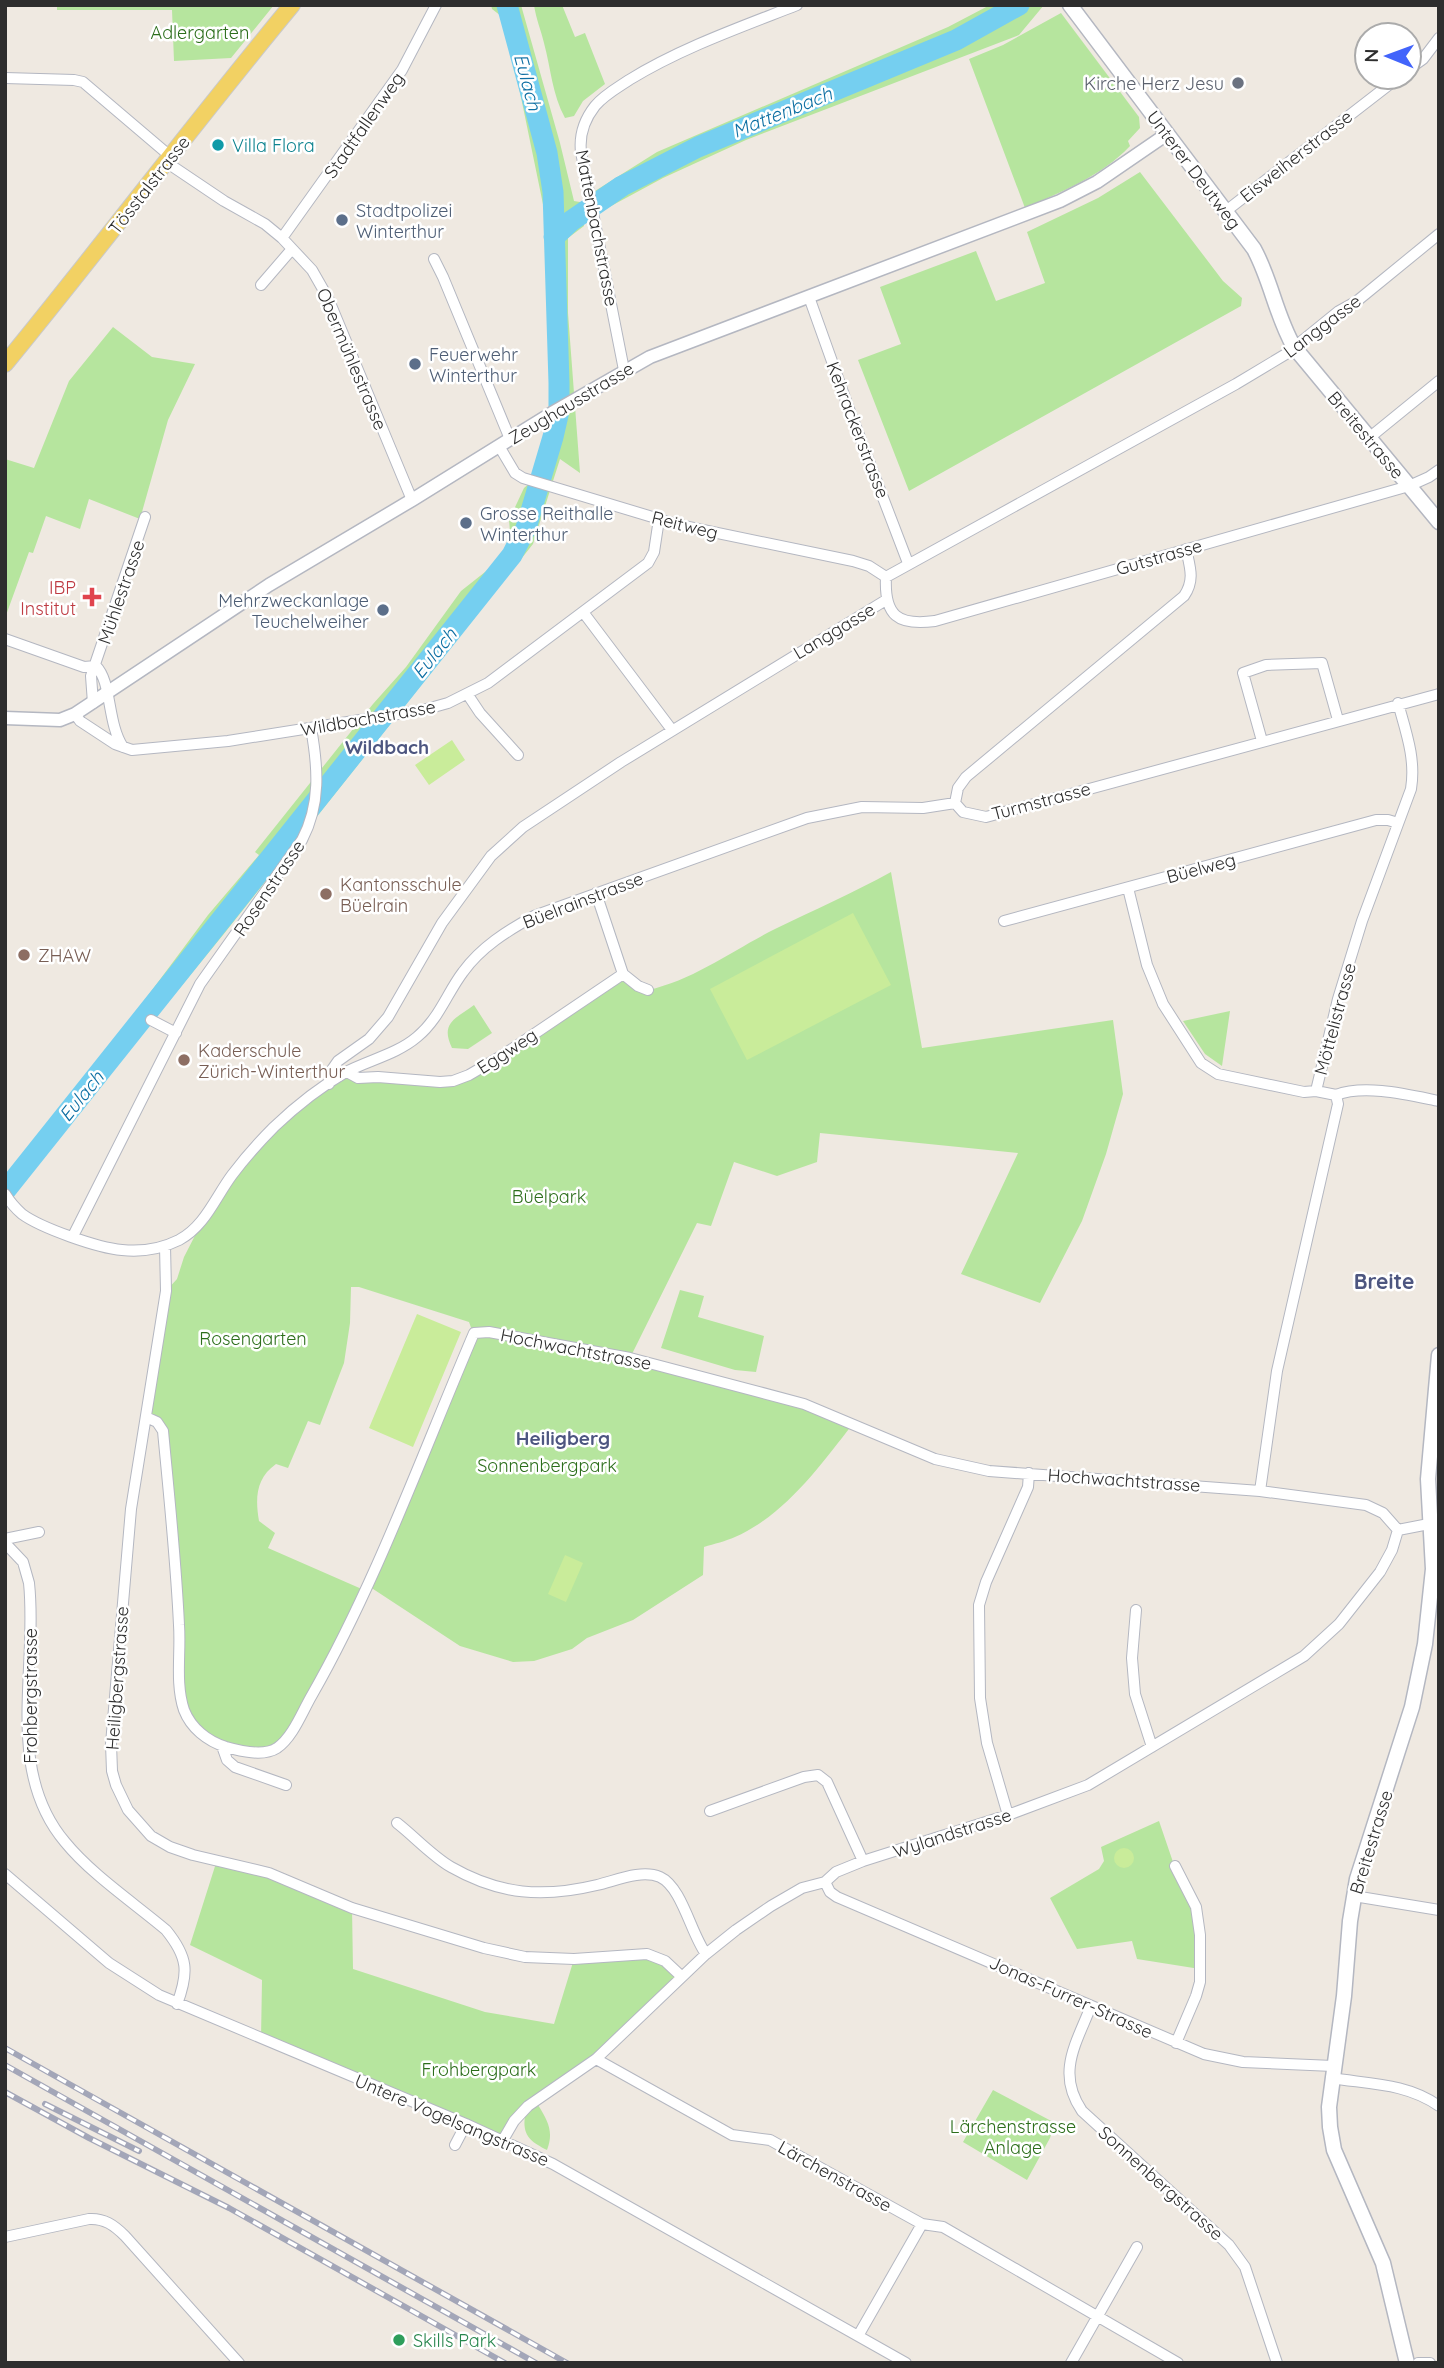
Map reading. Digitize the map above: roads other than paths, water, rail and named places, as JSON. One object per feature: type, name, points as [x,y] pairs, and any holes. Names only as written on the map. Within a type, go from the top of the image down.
[{"type":"main road","name":"Tösstalstrasse","points":[[8,356],[85,267],[292,5]]},
{"type":"main road","name":"Unterer Deutweg","points":[[1070,5],[1262,262],[1287,336],[1294,347]]},
{"type":"main road","name":"Breitestrasse","points":[[1294,347],[1439,522]]},
{"type":"main road","name":"Breitestrasse","points":[[1408,2363],[1382,2263],[1334,2150],[1329,2118],[1332,2072],[1344,1996],[1354,1896],[1364,1852],[1397,1759],[1419,1681],[1433,1569],[1435,1522],[1428,1479],[1439,1354]]},
{"type":"street","name":"Stadtfallenweg","points":[[282,238],[402,70],[436,5]]},
{"type":"street","name":"Mattenbachstrasse","points":[[624,370],[581,152],[581,135],[587,118],[596,104],[609,93],[643,72],[678,54],[797,5]]},
{"type":"street","points":[[1423,59],[1439,38]]},
{"type":"street","name":"Obermühlestrasse","points":[[5,78],[83,82],[204,189],[265,224],[282,238],[312,270],[328,298],[412,500]]},
{"type":"street","name":"Eisweiherstrasse","points":[[1226,211],[1381,91]]},
{"type":"street","name":"Zeughausstrasse","points":[[5,718],[60,720],[75,714],[270,585],[650,356],[1060,201],[1097,182],[1167,134]]},
{"type":"street","name":"Langgasse","points":[[328,1084],[331,1070],[338,1062],[369,1039],[388,1017],[442,923],[491,856],[523,827],[672,730],[886,600],[886,577],[908,563],[1236,384],[1294,347],[1339,311],[1357,301],[1439,234]]},
{"type":"street","points":[[261,285],[292,249]]},
{"type":"street","points":[[434,260],[510,439]]},
{"type":"street","name":"Kehrackerstrasse","points":[[809,297],[908,563]]},
{"type":"street","points":[[1369,438],[1439,381]]},
{"type":"street","name":"Reitweg","points":[[499,446],[515,473],[532,481],[659,519],[853,561],[869,566],[886,577]]},
{"type":"street","name":"Gutstrasse","points":[[886,600],[893,614],[905,622],[935,621],[1409,486],[1439,470]]},
{"type":"street","name":"Mühlestrasse","points":[[93,703],[91,676],[145,517]]},
{"type":"street","name":"Wildbachstrasse","points":[[124,748],[132,750],[177,747],[311,728],[398,714],[448,703],[468,695],[488,683],[648,563],[654,552],[659,519]]},
{"type":"street","points":[[956,803],[958,788],[966,777],[1184,596],[1191,587],[1192,575],[1186,550]]},
{"type":"street","points":[[583,612],[672,730]]},
{"type":"street","points":[[5,639],[84,667],[96,666]]},
{"type":"street","points":[[1262,741],[1243,673],[1266,665],[1322,663],[1338,720]]},
{"type":"street","name":"Mühlestrasse","points":[[96,666],[105,677],[107,693]]},
{"type":"street","points":[[90,727],[104,729],[110,721],[107,693]]},
{"type":"street","name":"Turmstrasse","points":[[956,803],[963,812],[986,817],[1439,694]]},
{"type":"street","points":[[468,695],[480,713],[518,755]]},
{"type":"street","name":"Möttelistrasse","points":[[1260,1491],[1277,1371],[1338,1104],[1336,1095],[1316,1091],[1338,999],[1362,921],[1411,789],[1412,755],[1398,703]]},
{"type":"street","points":[[110,713],[118,739],[124,748]]},
{"type":"street","points":[[75,714],[80,721],[124,748]]},
{"type":"street","name":"Rosenstrasse","points":[[73,1237],[200,985],[302,840],[312,821],[317,782],[311,728]]},
{"type":"street","name":"Büelrainstrasse","points":[[165,1246],[197,1228],[232,1176],[261,1141],[317,1090],[347,1072],[401,1048],[418,1036],[437,1016],[462,972],[474,957],[493,941],[534,916],[807,818],[862,807],[923,808],[956,803]]},
{"type":"street","name":"Büelweg","points":[[1003,921],[1376,820],[1398,823]]},
{"type":"street","points":[[1128,888],[1147,965],[1163,1004],[1201,1063],[1218,1074],[1304,1092],[1316,1091]]},
{"type":"street","points":[[596,894],[623,974],[648,990]]},
{"type":"street","name":"Eggweg","points":[[347,1072],[358,1078],[453,1081],[503,1055],[623,974]]},
{"type":"street","points":[[151,1020],[176,1033]]},
{"type":"street","points":[[1336,1095],[1346,1091],[1387,1092],[1439,1101]]},
{"type":"street","points":[[6,1195],[24,1216],[73,1237],[118,1250],[165,1246]]},
{"type":"street","name":"Heiligbergstrasse","points":[[165,1246],[166,1291],[131,1509],[111,1758],[114,1778],[128,1810],[151,1836],[170,1847],[269,1873],[352,1908],[484,1948],[525,1957],[574,1959],[647,1954],[665,1961],[681,1976]]},
{"type":"street","name":"Hochwachtstrasse","points":[[146,1417],[157,1422],[163,1431],[179,1615],[182,1701],[189,1720],[206,1738],[222,1746],[247,1751],[270,1751],[278,1747],[289,1735],[326,1671],[367,1585],[474,1333],[489,1332],[630,1358],[804,1404],[934,1459],[989,1471],[1260,1491],[1366,1505],[1382,1513],[1398,1530]]},
{"type":"street","points":[[1008,1815],[986,1743],[982,1710],[979,1605],[986,1582],[1028,1487],[1029,1473]]},
{"type":"street","points":[[1398,1530],[1435,1522]]},
{"type":"street","name":"Wylandstrasse","points":[[503,2140],[514,2121],[528,2106],[596,2059],[706,1954],[771,1906],[807,1886],[825,1882],[836,1872],[863,1861],[1008,1815],[1088,1785],[1304,1656],[1339,1624],[1380,1572],[1392,1550],[1398,1530]]},
{"type":"street","points":[[5,1541],[39,1532]]},
{"type":"street","name":"Frohbergstrasse","points":[[5,1541],[23,1562],[29,1583],[29,1753],[36,1792],[48,1819],[71,1850],[166,1930],[174,1940],[185,1961],[185,1977],[177,2004]]},
{"type":"street","points":[[1136,1610],[1132,1658],[1135,1694],[1152,1747]]},
{"type":"street","points":[[222,1746],[227,1760],[235,1767],[286,1785]]},
{"type":"street","points":[[710,1811],[804,1777],[818,1775],[827,1782],[863,1861]]},
{"type":"street","points":[[397,1823],[449,1866],[478,1880],[514,1891],[542,1894],[568,1892],[643,1874],[659,1877],[672,1886],[706,1954]]},
{"type":"street","points":[[1175,1866],[1196,1907],[1200,1935],[1200,1982],[1176,2043]]},
{"type":"street","name":"Untere Vogelsangstrasse","points":[[5,1874],[108,1963],[143,1986],[177,2004],[466,2124],[553,2164],[905,2363]]},
{"type":"street","name":"Jonas-Furrer-Strasse","points":[[825,1882],[830,1892],[837,1897],[1176,2043],[1225,2060],[1332,2072],[1396,2087],[1439,2106]]},
{"type":"street","points":[[1354,1896],[1439,1910]]},
{"type":"street","name":"Sonnenbergstrasse","points":[[1091,2006],[1070,2059],[1068,2075],[1076,2103],[1228,2245],[1245,2267],[1277,2363]]},
{"type":"street","name":"Lärchenstrasse","points":[[596,2059],[732,2135],[769,2140],[922,2224],[943,2227],[1178,2363]]},
{"type":"street","points":[[455,2145],[466,2124]]},
{"type":"street","points":[[5,2236],[89,2219],[109,2222],[239,2363]]},
{"type":"street","points":[[859,2336],[922,2224]]},
{"type":"street","points":[[1071,2363],[1137,2247]]},
{"type":"street","points":[[1419,2363],[1430,2363]]},
{"type":"waterway","name":"Eulach","points":[[5,1191],[512,555],[526,528],[559,411],[553,192],[547,153],[507,5]]},
{"type":"waterway","name":"Mattenbach","points":[[554,237],[571,221],[622,186],[698,147],[956,40],[1019,5]]},
{"type":"railway","points":[[5,2048],[567,2363]]},
{"type":"railway","points":[[5,2065],[536,2363]]},
{"type":"railway","points":[[5,2092],[89,2138],[229,2208],[505,2363]]},
{"type":"railway","points":[[45,2104],[139,2151]]},
{"type":"place","name":"Kirche Herz Jesu","points":[[1238,83]]},
{"type":"place","name":"Villa Flora","points":[[218,145]]},
{"type":"place","name":"Stadtpolizei Winterthur","points":[[342,220]]},
{"type":"place","name":"Feuerwehr Winterthur","points":[[415,364]]},
{"type":"place","name":"Grosse Reithalle Winterthur","points":[[466,523]]},
{"type":"place","name":"IBP Institut","points":[[92,597]]},
{"type":"place","name":"Mehrzweckanlage Teuchelweiher","points":[[383,610]]},
{"type":"place","name":"Kantonsschule Büelrain","points":[[326,894]]},
{"type":"place","name":"ZHAW","points":[[24,955]]},
{"type":"place","name":"Kaderschule Zürich-Winterthur","points":[[184,1060]]},
{"type":"place","name":"Skills Park","points":[[399,2340]]},
{"type":"district","name":"Wildbach","points":[[387,747]]},
{"type":"district","name":"Breite","points":[[1384,1281]]},
{"type":"district","name":"Heiligberg","points":[[563,1438]]},
{"type":"park label","name":"Adlergarten","points":[[200,32]]},
{"type":"park label","name":"Büelpark","points":[[549,1196]]},
{"type":"park label","name":"Rosengarten","points":[[253,1338]]},
{"type":"park label","name":"Sonnenbergpark","points":[[547,1465]]},
{"type":"park label","name":"Frohbergpark","points":[[479,2069]]},
{"type":"park label","name":"Lärchenstrasse Anlage","points":[[1013,2136]]}]
